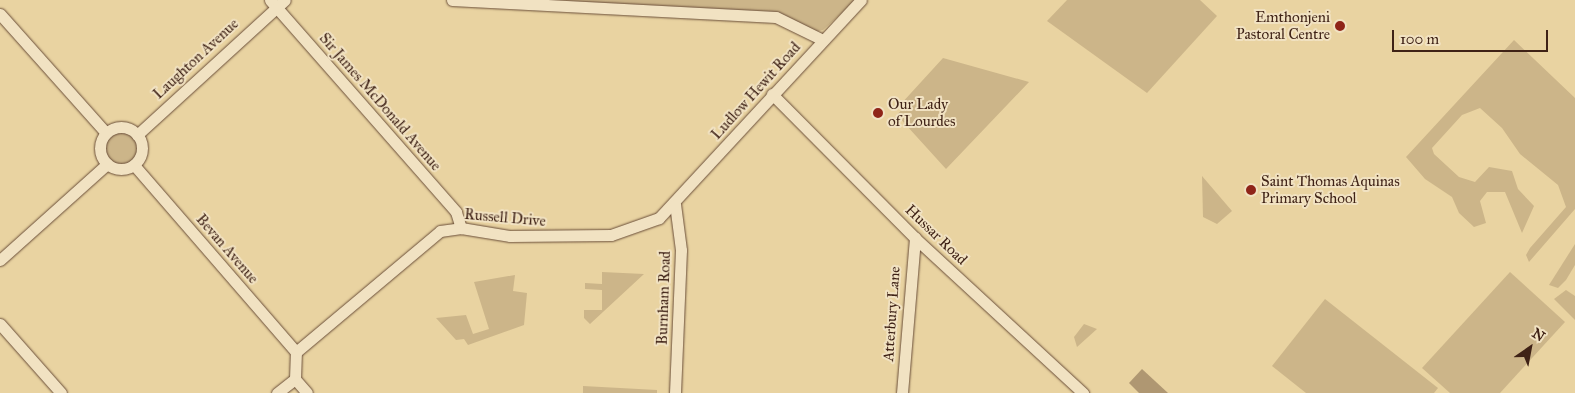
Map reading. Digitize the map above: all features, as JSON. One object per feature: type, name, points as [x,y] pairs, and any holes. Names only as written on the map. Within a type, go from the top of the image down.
[{"type":"street","points":[[452,0],[776,16],[823,40]]},
{"type":"street","name":"Ludlow Hewit Road","points":[[675,204],[772,94],[861,0]]},
{"type":"street","name":"Laughton Avenue","points":[[138,135],[277,2]]},
{"type":"street","name":"Sir James McDonald Avenue","points":[[277,2],[456,212],[461,228]]},
{"type":"street","points":[[0,14],[106,133]]},
{"type":"street","name":"Hussar Road","points":[[772,94],[915,238],[1083,393]]},
{"type":"street","points":[[122,127],[138,135],[142,146],[134,165],[115,169],[107,164],[99,149],[106,133],[122,127]]},
{"type":"street","points":[[0,260],[107,164]]},
{"type":"street","name":"Bevan Avenue","points":[[134,165],[296,352]]},
{"type":"street","name":"Russell Drive","points":[[296,352],[440,231],[461,228],[510,236],[611,235],[644,227],[675,204]]},
{"type":"street","name":"Burnham Road","points":[[675,204],[681,250],[675,393]]},
{"type":"street","name":"Atterbury Lane","points":[[902,393],[915,238]]},
{"type":"street","points":[[0,324],[61,393]]},
{"type":"street","points":[[296,352],[295,379],[307,393]]},
{"type":"street","points":[[277,393],[295,379]]},
{"type":"shaded area","points":[[507,0],[856,0],[823,30],[814,32],[778,14]]},
{"type":"shaded area","points":[[1067,0],[1200,0],[1217,16],[1147,93],[1047,21]]},
{"type":"shaded area","points":[[1514,40],[1575,98],[1575,209],[1529,262],[1526,255],[1530,248],[1566,207],[1558,185],[1520,154],[1502,128],[1480,108],[1462,115],[1432,148],[1434,154],[1459,177],[1475,182],[1489,167],[1512,171],[1518,189],[1534,206],[1522,233],[1505,192],[1487,192],[1480,201],[1486,223],[1474,227],[1459,213],[1452,197],[1425,179],[1406,157]]},
{"type":"shaded area","points":[[943,58],[1029,82],[946,169],[897,115],[903,108],[900,105]]},
{"type":"shaded area","points":[[117,127],[125,127],[136,133],[142,148],[136,163],[125,169],[117,169],[106,163],[100,152],[100,144],[106,133]]},
{"type":"shaded area","points":[[1202,176],[1232,211],[1217,224],[1203,217]]},
{"type":"shaded area","points":[[1575,244],[1575,265],[1566,280],[1558,288],[1549,285]]},
{"type":"shaded area","points":[[602,272],[644,274],[590,324],[584,318],[584,310],[602,310],[602,290],[585,289],[585,283],[602,284]]},
{"type":"shaded area","points":[[1510,272],[1565,322],[1500,393],[1450,393],[1422,368]]},
{"type":"shaded area","points":[[515,275],[513,291],[527,293],[524,325],[468,345],[464,339],[456,340],[436,318],[466,315],[473,334],[489,329],[474,282]]},
{"type":"shaded area","points":[[1566,290],[1575,296],[1575,320],[1554,299]]},
{"type":"shaded area","points":[[1325,299],[1438,388],[1434,393],[1306,393],[1272,366]]},
{"type":"shaded area","points":[[1084,324],[1097,329],[1077,347],[1074,337]]},
{"type":"shaded area","points":[[1142,369],[1168,393],[1139,393],[1129,383]]},
{"type":"shaded area","points":[[583,386],[657,390],[657,393],[583,393]]},
{"type":"place","name":"Emthonjeni Pastoral Centre","points":[[1340,26]]},
{"type":"place","name":"Our Lady of Lourdes","points":[[878,113]]},
{"type":"place","name":"Saint Thomas Aquinas Primary School","points":[[1251,190]]}]
